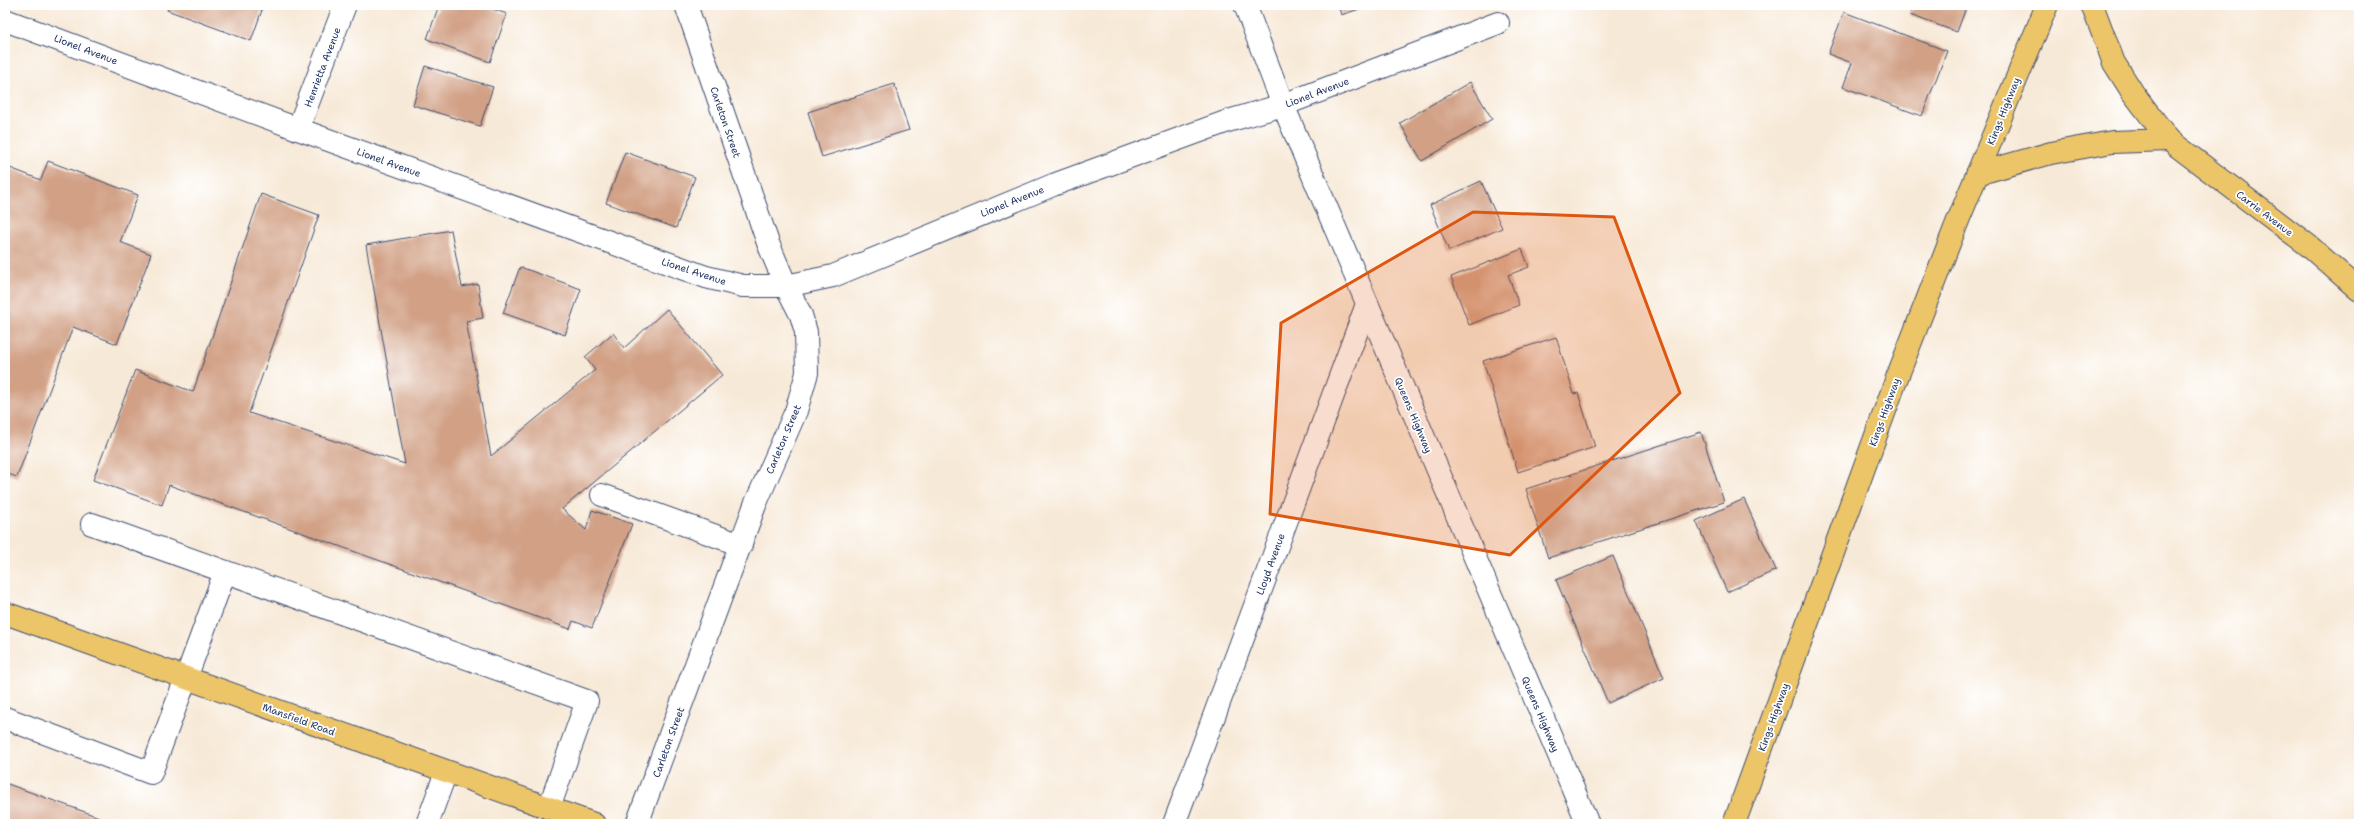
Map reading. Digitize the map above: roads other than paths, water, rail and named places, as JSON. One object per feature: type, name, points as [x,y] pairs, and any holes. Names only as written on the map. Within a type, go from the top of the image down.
[{"type":"main road","name":"Kings Highway","points":[[1734,824],[1898,375],[1977,174],[2047,5]]},
{"type":"main road","name":"Carrie Avenue","points":[[2092,5],[2114,63],[2133,93],[2169,140],[2309,246],[2359,290]]},
{"type":"main road","points":[[1977,174],[2066,150],[2112,142],[2169,140]]},
{"type":"main road","name":"Mansfield Road","points":[[5,613],[594,824]]},
{"type":"street","name":"Henrietta Avenue","points":[[298,129],[345,5]]},
{"type":"street","name":"Carleton Street","points":[[638,824],[755,505],[796,411],[807,372],[806,332],[801,315],[786,286],[768,243],[686,5]]},
{"type":"street","name":"Queens Highway","points":[[1245,5],[1283,105],[1588,824]]},
{"type":"street","name":"Lionel Avenue","points":[[5,20],[298,129],[706,277],[743,286],[786,286],[833,276],[1053,185],[1228,121],[1283,105],[1498,23]]},
{"type":"street","name":"Lloyd Avenue","points":[[1174,824],[1367,304]]},
{"type":"street","points":[[602,495],[741,545]]},
{"type":"street","points":[[92,524],[586,701],[549,808]]},
{"type":"street","points":[[5,718],[151,774],[225,572]]},
{"type":"street","points":[[427,824],[446,772]]}]
